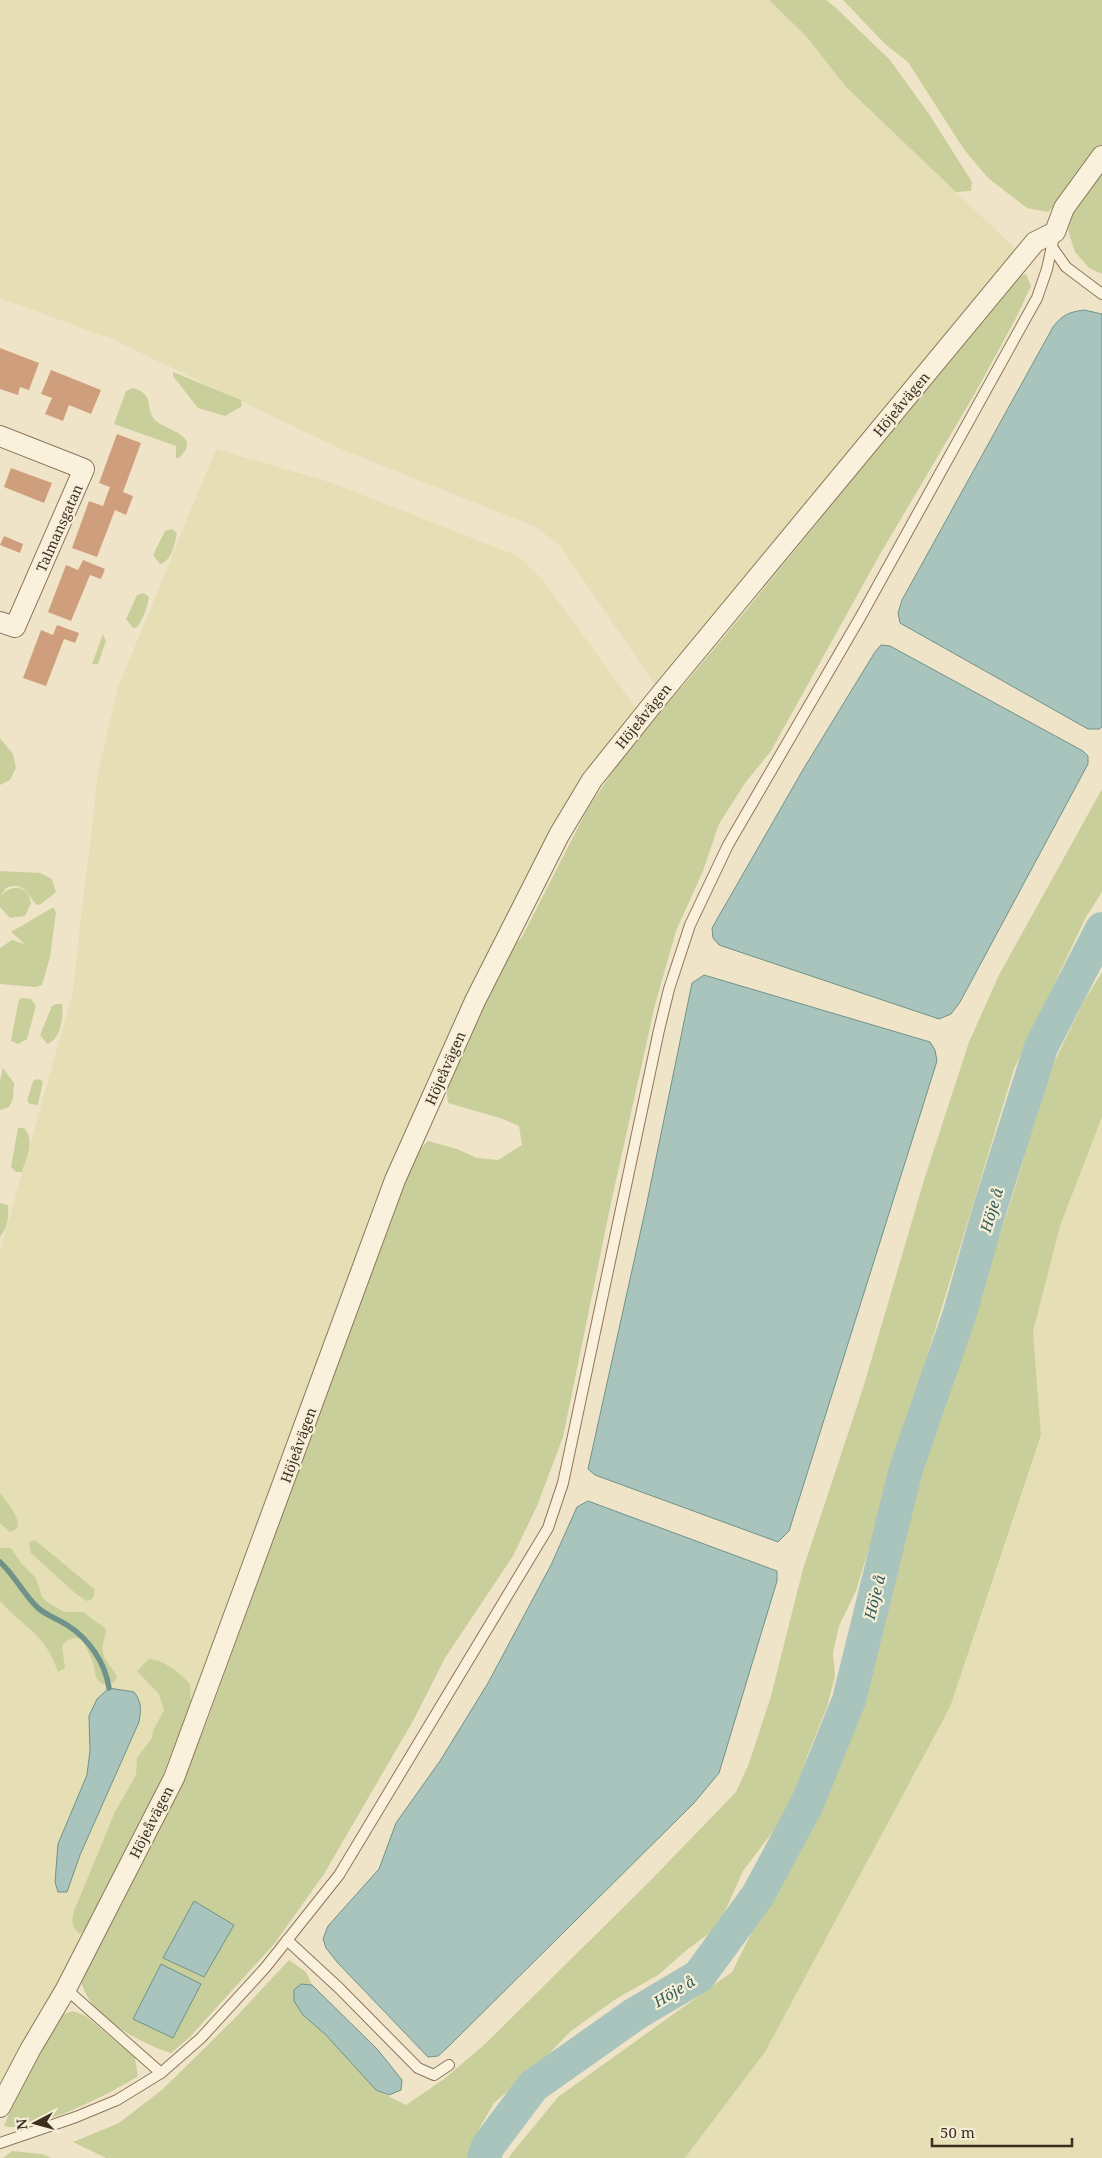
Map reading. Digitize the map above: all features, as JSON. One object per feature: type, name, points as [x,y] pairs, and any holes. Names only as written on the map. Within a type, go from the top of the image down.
[{"type":"street","points":[[1054,240],[1064,208],[1102,156]]},
{"type":"street","name":"Höjeåvägen","points":[[0,2108],[30,2050],[66,1989],[174,1778],[395,1180],[475,1001],[559,835],[592,780],[656,700],[1035,242],[1054,240]]},
{"type":"street","name":"Talmansgatan","points":[[0,436],[84,469],[15,627],[0,622]]},
{"type":"lane","points":[[1054,240],[1066,267],[1098,287],[1102,294]]},
{"type":"lane","points":[[0,2144],[117,2100],[161,2073],[201,2038],[287,1940],[339,1874],[548,1528],[563,1483],[633,1160],[659,1030],[669,988],[690,925],[728,845],[862,616],[1037,298],[1054,240]]},
{"type":"lane","points":[[287,1940],[333,1982],[418,2068],[434,2074],[449,2065]]},
{"type":"lane","points":[[66,1989],[161,2073]]},
{"type":"shaded area","points":[[0,0],[769,0],[806,36],[846,87],[1019,252],[655,685],[561,547],[536,527],[341,449],[112,339],[0,298]]},
{"type":"shaded area","points":[[216,449],[329,482],[518,556],[542,579],[636,708],[585,774],[523,885],[466,996],[391,1176],[209,1671],[149,1811],[8,2082],[0,2079],[0,1251],[72,996],[98,774],[117,690]]},
{"type":"shaded area","points":[[1102,1117],[1102,2158],[685,2158],[765,2052],[1041,1435],[1033,1332],[1060,1226]]},
{"type":"green space","points":[[769,0],[826,0],[835,7],[890,60],[929,114],[972,182],[971,191],[956,192],[846,87],[806,36]]},
{"type":"green space","points":[[843,0],[1102,0],[1102,148],[1066,195],[1048,212],[1027,208],[988,178],[963,148],[908,62],[886,45]]},
{"type":"green space","points":[[1102,169],[1102,274],[1089,268],[1075,252],[1068,230],[1074,210]]},
{"type":"green space","points":[[1026,274],[1031,286],[1015,320],[974,395],[879,556],[771,751],[745,783],[719,824],[703,871],[676,931],[655,1005],[611,1203],[563,1437],[537,1506],[513,1556],[445,1658],[413,1721],[324,1874],[275,1943],[189,2038],[171,2053],[145,2043],[116,2026],[103,2015],[85,1992],[81,1979],[136,1876],[205,1727],[403,1182],[416,1153],[428,1141],[457,1149],[477,1158],[498,1160],[522,1145],[519,1126],[500,1118],[448,1103],[446,1086],[509,951],[522,937],[588,808],[639,733],[682,687],[748,608],[818,522],[835,495],[1016,276]]},
{"type":"green space","points":[[173,372],[241,400],[242,406],[225,416],[198,408],[173,376]]},
{"type":"green space","points":[[133,388],[145,394],[155,420],[180,434],[185,439],[187,444],[186,450],[179,458],[176,458],[176,446],[114,424],[126,391]]},
{"type":"green space","points":[[172,529],[177,533],[174,546],[170,556],[160,564],[153,555],[165,531]]},
{"type":"green space","points":[[144,593],[149,597],[146,609],[137,627],[133,628],[126,619],[137,595]]},
{"type":"green space","points":[[103,634],[106,641],[98,664],[92,664]]},
{"type":"green space","points":[[0,738],[13,754],[16,768],[10,780],[0,785]]},
{"type":"green space","points":[[1102,789],[1102,892],[1086,917],[1014,1069],[856,1591],[839,1626],[833,1653],[835,1676],[827,1707],[793,1798],[774,1830],[743,1871],[718,1927],[688,1949],[658,1975],[616,1999],[571,2031],[535,2068],[494,2103],[479,2129],[471,2158],[106,2158],[73,2142],[119,2123],[163,2089],[234,2019],[289,1960],[306,1972],[312,1985],[301,1984],[303,2015],[325,2034],[376,2090],[406,2105],[444,2079],[485,2044],[648,1883],[736,1792],[749,1763],[771,1696],[803,1569],[864,1385],[924,1180],[969,1042],[999,975]]},
{"type":"green space","points":[[0,871],[40,873],[52,879],[56,892],[37,905],[28,894],[31,903],[25,916],[10,918],[0,907]],"holes":[[[17,886],[23,889],[10,889],[1,896],[6,888]]]},
{"type":"green space","points":[[54,908],[56,913],[50,957],[42,985],[35,987],[0,984],[0,948],[12,940],[25,944],[11,932]]},
{"type":"green space","points":[[1102,972],[1102,1117],[1060,1226],[1033,1332],[1041,1435],[950,1707],[765,2052],[685,2158],[508,2158],[558,2097],[732,1972],[858,1719],[906,1513],[972,1298],[999,1238],[1022,1165],[1039,1093],[1084,1001]]},
{"type":"green space","points":[[19,999],[31,999],[36,1006],[27,1039],[18,1044],[11,1041]]},
{"type":"green space","points":[[62,1004],[61,1027],[56,1038],[47,1044],[40,1035],[52,1006]]},
{"type":"green space","points":[[3,1068],[14,1083],[13,1099],[9,1107],[0,1110],[0,1081]]},
{"type":"green space","points":[[37,1079],[43,1081],[38,1105],[30,1104],[27,1101],[33,1081]]},
{"type":"green space","points":[[18,1128],[24,1128],[28,1133],[30,1144],[22,1172],[16,1172],[11,1167]]},
{"type":"green space","points":[[0,1203],[8,1205],[8,1214],[6,1226],[0,1237]]},
{"type":"green space","points":[[0,1493],[15,1514],[18,1525],[16,1530],[10,1532],[0,1523]]},
{"type":"green space","points":[[35,1540],[94,1589],[94,1596],[91,1600],[87,1601],[75,1593],[31,1553],[29,1542]]},
{"type":"green space","points":[[0,1548],[11,1548],[21,1563],[36,1578],[42,1597],[47,1602],[64,1612],[83,1612],[106,1629],[103,1650],[104,1657],[117,1678],[113,1683],[102,1684],[96,1677],[93,1662],[82,1639],[71,1639],[62,1646],[65,1668],[58,1672],[53,1659],[41,1640],[0,1601]]},
{"type":"green space","points":[[149,1659],[166,1664],[190,1684],[191,1702],[156,1793],[92,1922],[80,1934],[73,1924],[74,1911],[115,1812],[136,1775],[137,1758],[152,1738],[153,1731],[164,1710],[159,1694],[137,1671]]},
{"type":"green space","points":[[73,2011],[86,2016],[135,2058],[138,2076],[111,2092],[52,2118],[17,2127],[4,2126],[28,2067],[58,2016]]},
{"type":"green space","points":[[12,2151],[42,2154],[52,2158],[3,2158]]},
{"type":"water","points":[[1084,310],[1102,314],[1102,727],[1099,729],[1088,729],[900,623],[898,613],[902,600],[1053,327],[1066,315]]},
{"type":"water","points":[[881,645],[890,646],[1083,751],[1088,756],[1088,764],[960,1002],[951,1014],[939,1019],[719,945],[713,938],[712,928],[804,768]]},
{"type":"water","points":[[704,975],[930,1042],[935,1050],[937,1061],[789,1531],[778,1542],[595,1475],[588,1469],[646,1207],[692,983]]},
{"type":"water","points":[[588,1501],[777,1571],[777,1581],[719,1773],[694,1803],[448,2047],[438,2056],[428,2057],[337,1962],[326,1948],[323,1939],[328,1926],[379,1869],[396,1823],[440,1761],[488,1683],[551,1565],[577,1507]]},
{"type":"water","points":[[109,1688],[134,1692],[140,1706],[139,1722],[80,1855],[67,1892],[58,1892],[55,1882],[58,1844],[87,1775],[90,1750],[89,1716],[97,1699]]},
{"type":"water","points":[[194,1901],[234,1925],[204,1977],[163,1958]]},
{"type":"water","points":[[161,1964],[201,1984],[173,2038],[133,2019]]},
{"type":"water","points":[[301,1984],[312,1985],[378,2050],[402,2080],[401,2090],[389,2095],[376,2090],[325,2034],[303,2015],[294,2001],[294,1990]]},
{"type":"building","points":[[0,348],[39,363],[29,390],[20,387],[18,395],[0,389]]},
{"type":"building","points":[[51,370],[101,390],[91,414],[69,405],[63,421],[45,414],[52,398],[41,394]]},
{"type":"building","points":[[117,434],[141,443],[123,492],[133,496],[126,515],[115,510],[97,557],[72,548],[89,501],[103,506],[110,487],[99,483]]},
{"type":"building","points":[[11,468],[52,483],[44,503],[4,487]]},
{"type":"building","points":[[4,536],[23,544],[20,553],[0,545]]},
{"type":"building","points":[[83,560],[105,569],[101,579],[90,575],[71,621],[48,612],[66,565],[78,570]]},
{"type":"building","points":[[57,625],[79,633],[75,643],[64,639],[46,686],[23,678],[41,630],[53,635]]},
{"type":"waterway","name":"Höje å","points":[[484,2158],[488,2146],[533,2086],[635,2014],[699,1976],[758,1895],[807,1804],[849,1700],[906,1469],[959,1316],[990,1208],[1041,1047],[1102,929]]},
{"type":"waterway","points":[[0,1562],[37,1607],[75,1631],[89,1644],[100,1660],[109,1688]]}]
